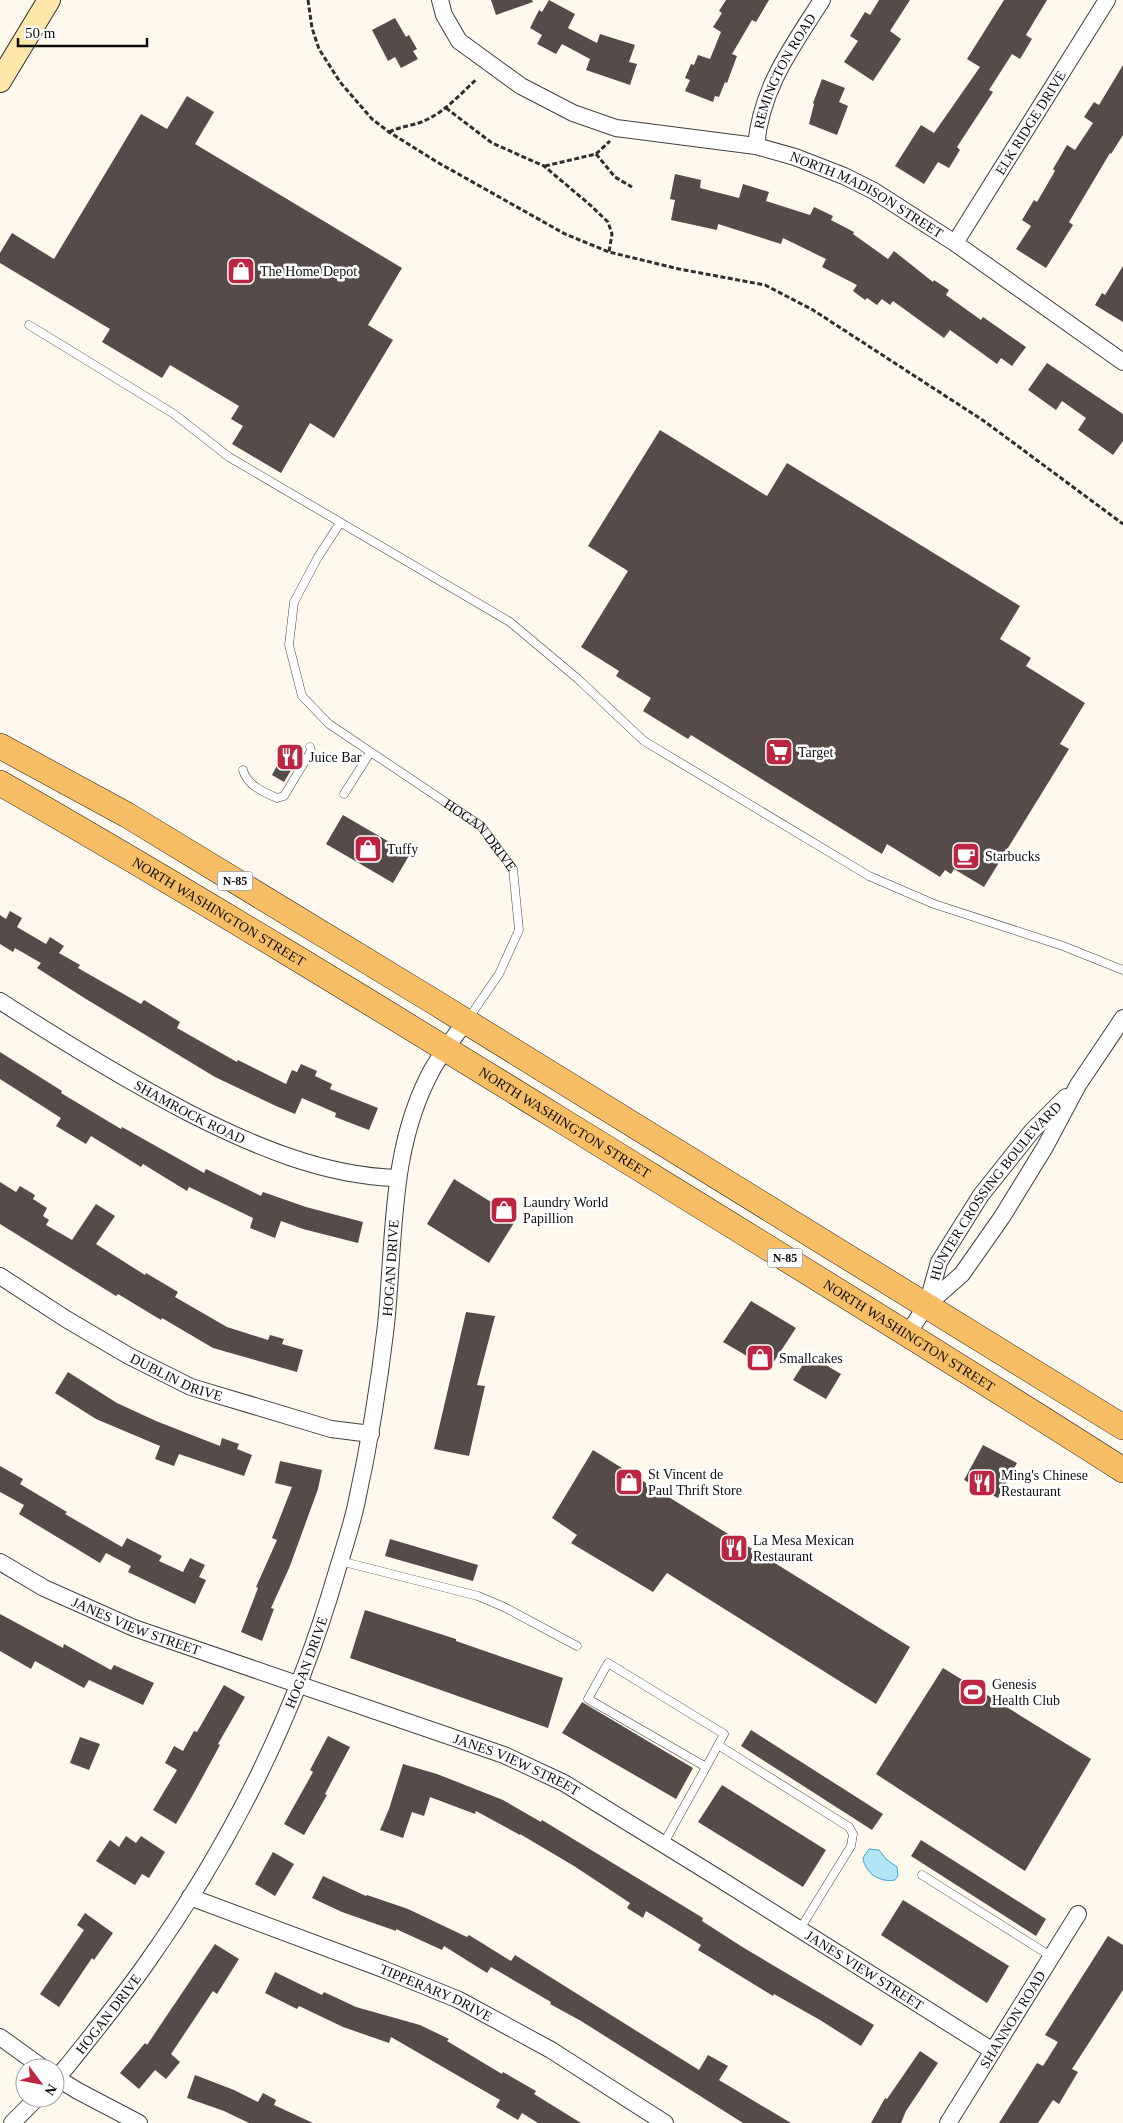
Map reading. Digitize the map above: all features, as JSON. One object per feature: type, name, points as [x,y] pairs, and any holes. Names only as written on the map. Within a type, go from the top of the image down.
[{"type":"main road","points":[[0,80],[49,0]]},
{"type":"main road","name":"N-85","points":[[0,746],[127,815],[466,1021],[1123,1427]]},
{"type":"main road","name":"NORTH WASHINGTON STREET","points":[[0,783],[127,856],[446,1048],[908,1333],[1123,1470]]},
{"type":"street","name":"NORTH MADISON STREET","points":[[440,0],[444,15],[459,41],[521,86],[573,113],[616,128],[756,146],[795,157],[844,176],[874,191],[955,243],[1123,362]]},
{"type":"street","name":"REMINGTON ROAD","points":[[756,146],[760,114],[777,70],[822,0]]},
{"type":"street","name":"ELK RIDGE DRIVE","points":[[955,243],[1107,0]]},
{"type":"street","name":"SHAMROCK ROAD","points":[[0,1001],[84,1055],[227,1132],[280,1154],[346,1172],[397,1178]]},
{"type":"street","name":"HUNTER CROSSING BOULEVARD","points":[[908,1333],[927,1305],[962,1274],[1002,1217],[1045,1147],[1078,1085],[1123,1018]]},
{"type":"street","name":"HOGAN DRIVE","points":[[65,2066],[148,1960],[214,1858],[254,1785],[299,1685],[324,1616],[355,1509],[370,1434],[385,1326],[397,1178],[403,1149],[414,1112],[426,1082],[446,1048],[466,1021]]},
{"type":"street","name":"HUNTER CROSSING BOULEVARD","points":[[927,1305],[939,1262],[980,1195],[1032,1131],[1078,1085]]},
{"type":"street","name":"DUBLIN DRIVE","points":[[0,1276],[66,1319],[129,1356],[191,1387],[331,1429],[370,1434]]},
{"type":"street","name":"JANES VIEW STREET","points":[[0,1562],[44,1588],[134,1628],[504,1755],[564,1783],[993,2051]]},
{"type":"street","name":"TIPPERARY DRIVE","points":[[190,1897],[383,1969],[459,2000],[551,2050],[665,2123]]},
{"type":"street","name":"SHANNON ROAD","points":[[948,2123],[1078,1914]]},
{"type":"street","points":[[0,2037],[29,2058]]},
{"type":"street","points":[[65,2083],[139,2123]]},
{"type":"street","points":[[12,2123],[27,2108]]},
{"type":"lane","points":[[29,325],[174,414],[229,457],[510,622],[578,679],[644,741],[869,876],[934,904],[1063,946],[1123,970]]},
{"type":"lane","name":"HOGAN DRIVE","points":[[340,523],[318,557],[294,602],[289,645],[302,696],[329,724],[481,826],[513,869],[519,930],[500,974],[466,1021]]},
{"type":"lane","points":[[243,770],[245,778],[262,791],[277,798],[284,796],[311,751],[310,747]]},
{"type":"lane","points":[[344,794],[370,753]]},
{"type":"lane","points":[[340,1561],[478,1596],[504,1607],[577,1646]]},
{"type":"lane","points":[[663,1845],[706,1767],[724,1734],[608,1663],[588,1699],[706,1767]]},
{"type":"lane","points":[[718,1745],[849,1827],[853,1834],[852,1846],[800,1929]]},
{"type":"lane","points":[[922,1875],[1052,1957]]},
{"type":"path","points":[[308,0],[312,28],[323,55],[340,82],[372,119],[389,132],[505,202],[565,234],[609,252],[679,269],[765,285],[790,296],[984,421],[1123,524]]},
{"type":"path","points":[[389,132],[398,127],[426,120],[446,108],[478,79]]},
{"type":"path","points":[[446,108],[492,143],[544,166],[608,222],[612,234],[609,252]]},
{"type":"path","points":[[544,166],[596,154],[610,140]]},
{"type":"path","points":[[596,154],[615,177],[632,187]]},
{"type":"water","points":[[869,1849],[879,1850],[886,1859],[897,1867],[898,1876],[895,1880],[884,1880],[870,1872],[863,1858]]},
{"type":"building","points":[[491,0],[532,0],[533,2],[496,15]]},
{"type":"building","points":[[549,0],[575,14],[568,28],[597,43],[600,34],[635,45],[629,62],[637,64],[630,85],[586,70],[590,59],[562,44],[556,54],[537,44],[542,35],[530,28],[539,10],[542,12]]},
{"type":"building","points":[[726,0],[769,0],[756,22],[752,20],[732,54],[737,56],[727,83],[725,82],[719,97],[715,96],[713,102],[685,91],[690,80],[685,78],[691,64],[694,65],[698,55],[710,59],[721,32],[713,27],[722,13],[719,11]]},
{"type":"building","points":[[879,0],[910,0],[890,31],[901,39],[873,81],[844,62],[858,41],[850,36],[865,12],[870,15]]},
{"type":"building","points":[[1004,0],[1047,0],[1026,35],[1032,39],[1020,59],[1012,54],[989,90],[993,92],[957,147],[960,150],[949,168],[938,162],[924,184],[895,166],[921,125],[934,133],[980,67],[967,59]]},
{"type":"building","points":[[395,18],[406,37],[409,35],[417,49],[413,51],[418,59],[401,68],[395,57],[388,61],[372,30]]},
{"type":"building","points":[[1123,65],[1123,135],[1110,153],[1069,222],[1073,225],[1046,268],[1016,249],[1031,226],[1022,220],[1034,200],[1037,202],[1067,145],[1075,150],[1093,123],[1084,117],[1094,102],[1099,105]]},
{"type":"building","points":[[822,79],[845,88],[839,102],[848,106],[837,135],[809,124],[813,103]]},
{"type":"building","name":"The Home Depot","points":[[187,96],[214,112],[195,144],[402,268],[368,325],[393,340],[334,438],[310,423],[281,473],[232,444],[243,426],[231,419],[239,406],[170,365],[162,378],[102,342],[110,329],[0,263],[0,253],[12,233],[54,259],[141,114],[167,129]]},
{"type":"building","points":[[675,174],[701,180],[700,188],[739,198],[743,184],[769,192],[766,201],[810,215],[814,207],[833,216],[831,220],[854,232],[853,234],[888,259],[894,251],[933,282],[934,280],[949,290],[946,295],[981,320],[983,317],[1026,347],[1012,366],[1001,358],[997,364],[950,330],[944,338],[893,301],[890,305],[882,299],[877,305],[867,298],[865,300],[853,291],[857,285],[822,267],[826,259],[783,238],[781,244],[718,224],[717,230],[671,220],[675,200],[670,199]]},
{"type":"building","points":[[1123,266],[1123,322],[1095,305],[1102,293],[1105,295]]},
{"type":"building","points":[[1047,363],[1123,414],[1123,441],[1113,455],[1078,430],[1086,418],[1062,401],[1056,410],[1028,390]]},
{"type":"building","points":[[660,430],[767,496],[787,463],[1020,606],[1000,639],[1031,658],[1026,666],[1085,703],[1060,744],[1069,749],[984,887],[954,869],[951,874],[945,870],[940,877],[887,844],[882,854],[691,735],[688,739],[643,711],[651,698],[616,676],[619,671],[581,647],[628,571],[588,546]]},
{"type":"building","points":[[287,747],[300,755],[284,782],[272,775]]},
{"type":"building","name":"Tuffy","points":[[343,815],[410,854],[393,883],[326,844]]},
{"type":"building","points":[[10,911],[22,918],[17,927],[46,944],[50,937],[64,946],[59,953],[80,965],[78,968],[141,1004],[144,1000],[180,1022],[177,1028],[237,1062],[238,1060],[286,1084],[292,1070],[297,1072],[301,1064],[317,1071],[315,1076],[332,1084],[330,1089],[378,1108],[369,1130],[335,1117],[336,1113],[302,1098],[295,1114],[276,1106],[215,1077],[86,999],[37,968],[41,963],[15,948],[13,952],[0,944],[0,915],[6,919]]},
{"type":"building","points":[[0,1052],[62,1091],[61,1093],[121,1129],[122,1127],[204,1173],[206,1169],[261,1196],[263,1192],[306,1207],[363,1222],[358,1243],[303,1229],[281,1221],[275,1238],[250,1228],[253,1218],[189,1187],[187,1191],[143,1164],[141,1167],[91,1136],[86,1144],[56,1126],[61,1118],[0,1079]]},
{"type":"building","points":[[454,1179],[517,1218],[489,1263],[427,1224]]},
{"type":"building","points":[[0,1182],[16,1192],[20,1186],[35,1195],[33,1199],[47,1208],[43,1216],[49,1220],[46,1225],[72,1240],[96,1204],[115,1216],[96,1244],[145,1275],[146,1273],[178,1292],[175,1297],[227,1327],[268,1340],[270,1335],[284,1339],[282,1344],[303,1350],[297,1372],[213,1348],[118,1294],[116,1296],[0,1224]]},
{"type":"building","points":[[751,1301],[796,1328],[769,1369],[723,1342]]},
{"type":"building","points":[[466,1312],[495,1316],[477,1385],[485,1386],[469,1456],[434,1449]]},
{"type":"building","points":[[809,1355],[841,1374],[826,1399],[793,1380]]},
{"type":"building","points":[[68,1372],[117,1403],[156,1421],[220,1446],[222,1438],[239,1444],[237,1449],[252,1455],[244,1476],[179,1454],[174,1466],[155,1459],[160,1446],[96,1419],[55,1393]]},
{"type":"building","points":[[983,1445],[1017,1463],[998,1498],[964,1480]]},
{"type":"building","points":[[593,1450],[910,1647],[876,1704],[667,1573],[653,1592],[571,1543],[577,1535],[552,1518]]},
{"type":"building","points":[[280,1461],[322,1470],[318,1489],[290,1566],[271,1608],[274,1609],[262,1641],[241,1632],[258,1588],[256,1587],[277,1540],[272,1538],[292,1487],[275,1483]]},
{"type":"building","points":[[0,1466],[23,1479],[20,1484],[67,1512],[65,1514],[122,1547],[127,1538],[162,1556],[159,1561],[183,1572],[190,1558],[205,1565],[199,1577],[206,1580],[195,1604],[128,1572],[131,1566],[106,1553],[100,1563],[19,1514],[24,1505],[0,1492]]},
{"type":"building","points":[[390,1539],[478,1565],[473,1581],[385,1556]]},
{"type":"building","points":[[365,1610],[456,1639],[456,1641],[563,1678],[548,1728],[350,1658]]},
{"type":"building","points":[[0,1614],[63,1648],[64,1644],[111,1670],[114,1665],[154,1683],[143,1705],[89,1680],[84,1688],[35,1661],[31,1669],[0,1651]]},
{"type":"building","points":[[943,1668],[1091,1759],[1025,1871],[876,1774]]},
{"type":"building","points":[[224,1685],[245,1697],[176,1824],[153,1810],[177,1770],[165,1763],[174,1746],[183,1751],[194,1731],[197,1732]]},
{"type":"building","points":[[582,1702],[693,1768],[676,1799],[562,1733]]},
{"type":"building","points":[[751,1730],[883,1814],[872,1830],[741,1746]]},
{"type":"building","points":[[328,1736],[350,1747],[325,1794],[327,1795],[304,1835],[284,1824],[313,1772],[310,1770]]},
{"type":"building","points":[[80,1737],[100,1744],[89,1770],[70,1763]]},
{"type":"building","points":[[403,1764],[437,1774],[503,1800],[541,1822],[542,1820],[703,1918],[702,1921],[744,1948],[874,2025],[861,2046],[820,2020],[774,1994],[773,1996],[698,1950],[701,1945],[646,1911],[643,1918],[627,1908],[630,1903],[574,1866],[476,1811],[475,1814],[430,1797],[424,1816],[412,1812],[403,1838],[380,1830],[389,1809]]},
{"type":"building","points":[[722,1785],[826,1850],[803,1887],[698,1822]]},
{"type":"building","points":[[126,1836],[136,1843],[141,1836],[165,1852],[149,1878],[142,1874],[135,1885],[96,1861],[110,1840],[119,1847]]},
{"type":"building","points":[[921,1840],[1046,1919],[1036,1936],[911,1856]]},
{"type":"building","points":[[273,1852],[294,1864],[275,1896],[255,1884]]},
{"type":"building","points":[[323,1876],[366,1896],[408,1909],[467,1937],[469,1935],[511,1961],[515,1955],[699,2070],[708,2055],[728,2066],[719,2080],[791,2123],[743,2123],[581,2021],[550,2004],[551,2002],[491,1967],[487,1973],[444,1946],[442,1950],[396,1929],[396,1931],[342,1912],[312,1898]]},
{"type":"building","points":[[903,1900],[1009,1966],[987,2003],[881,1935]]},
{"type":"building","points":[[85,1913],[113,1933],[94,1960],[92,1958],[59,2007],[40,1994],[84,1930],[77,1925]]},
{"type":"building","points":[[1108,1936],[1123,1945],[1123,1990],[1072,2069],[1078,2072],[1059,2104],[1053,2100],[1038,2123],[999,2123],[1037,2063],[1043,2066],[1058,2042],[1045,2035]]},
{"type":"building","points":[[215,1944],[239,1959],[217,1994],[213,1991],[171,2054],[180,2062],[166,2079],[155,2070],[139,2089],[120,2073],[145,2043],[147,2045]]},
{"type":"building","points":[[275,1972],[322,1995],[324,1992],[356,2007],[420,2025],[449,2039],[447,2041],[502,2074],[503,2072],[536,2091],[534,2094],[581,2123],[538,2123],[522,2113],[518,2120],[496,2107],[500,2100],[391,2037],[389,2043],[343,2027],[299,2006],[297,2009],[265,1993]]},
{"type":"building","points":[[920,2051],[938,2063],[906,2111],[901,2123],[871,2123],[885,2098],[887,2099]]},
{"type":"building","points":[[195,2075],[234,2090],[258,2102],[263,2093],[276,2100],[274,2105],[313,2123],[249,2123],[224,2111],[187,2098]]},
{"type":"place","name":"The Home Depot","points":[[241,271]]},
{"type":"place","name":"Target","points":[[779,752]]},
{"type":"place","name":"Juice Bar","points":[[290,757]]},
{"type":"place","name":"Tuffy","points":[[368,849]]},
{"type":"place","name":"Starbucks","points":[[966,856]]},
{"type":"place","name":"Laundry World Papillion","points":[[504,1210]]},
{"type":"place","name":"Smallcakes","points":[[760,1358]]},
{"type":"place","name":"St Vincent de Paul Thrift Store","points":[[629,1482]]},
{"type":"place","name":"Ming's Chinese Restaurant","points":[[982,1483]]},
{"type":"place","name":"La Mesa Mexican Restaurant","points":[[734,1548]]},
{"type":"place","name":"Genesis Health Club","points":[[973,1692]]}]
